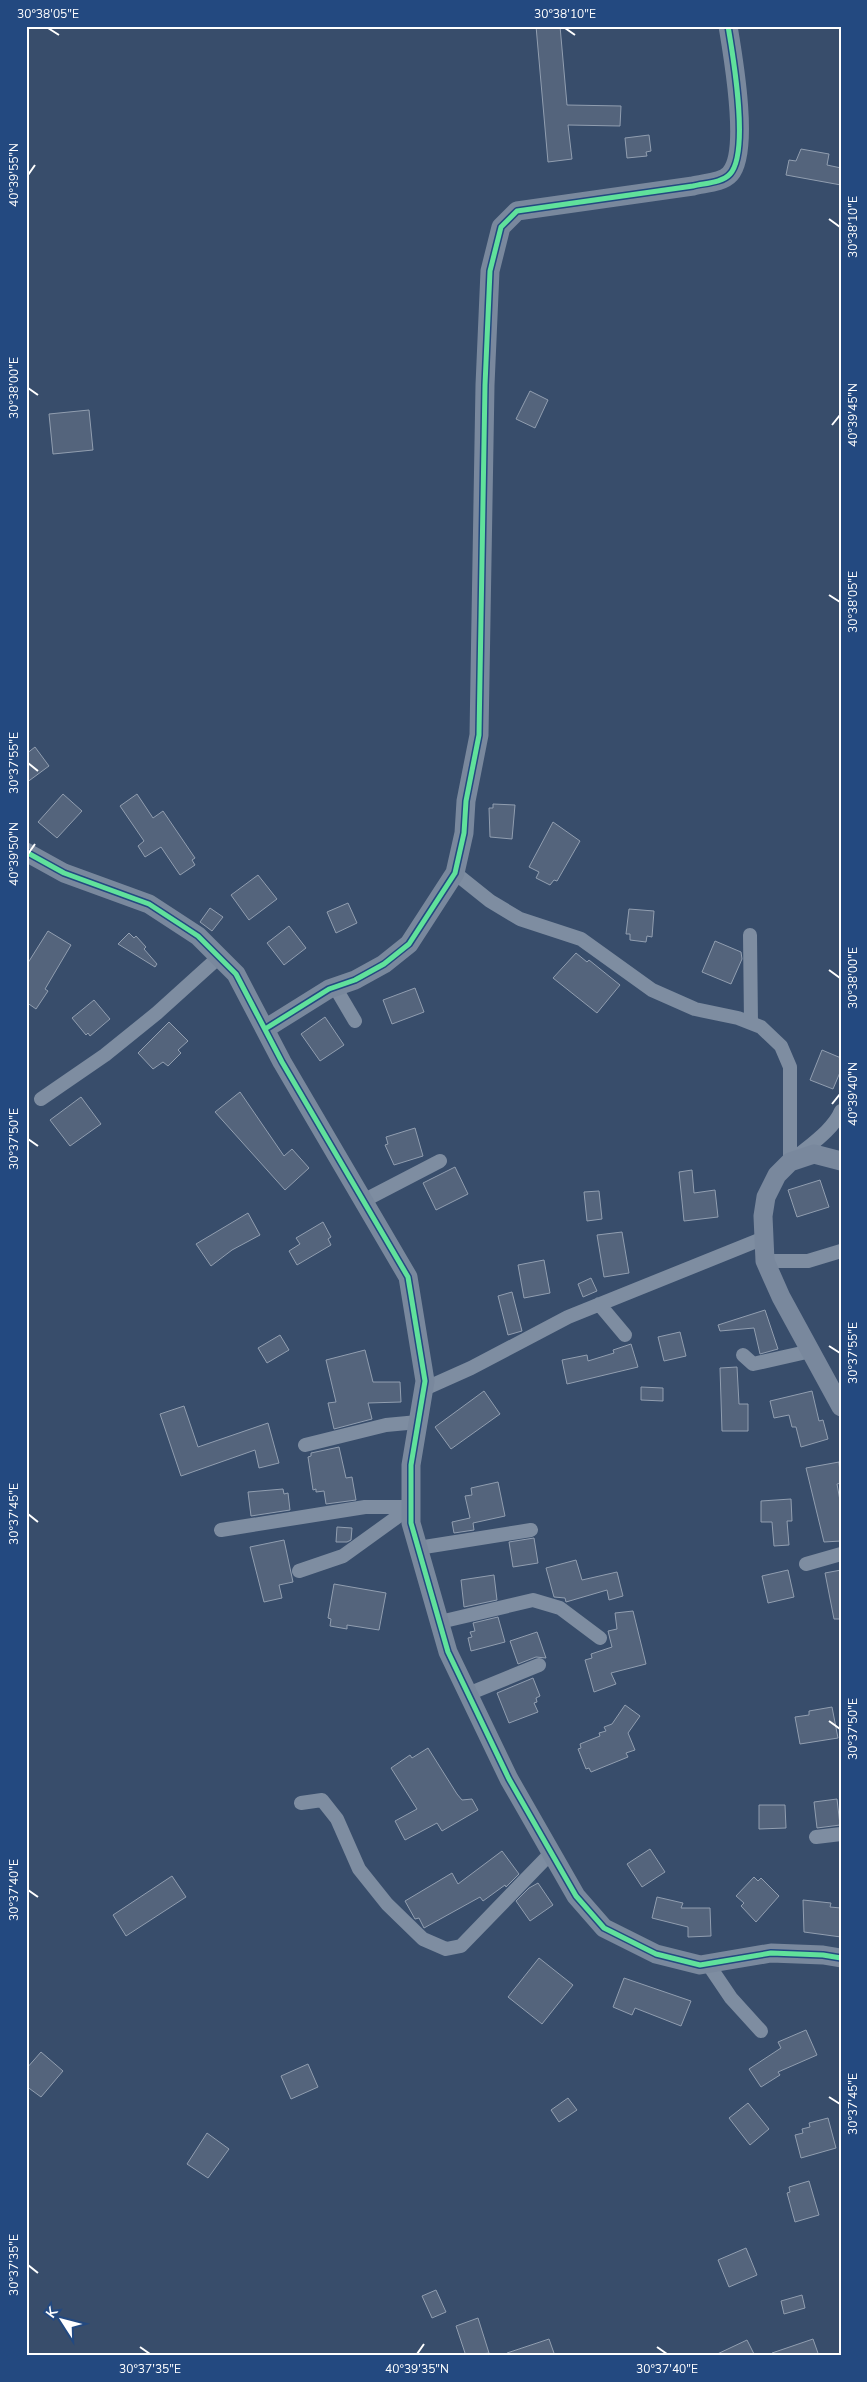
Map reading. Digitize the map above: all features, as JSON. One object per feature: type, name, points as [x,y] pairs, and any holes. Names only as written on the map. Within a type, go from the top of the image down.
[{"type":"street","points":[[265,1029],[300,1006],[384,964],[409,944],[455,873],[464,833],[466,801],[479,735],[485,385],[490,271],[501,227],[517,210],[693,186],[722,179],[730,174],[738,158],[740,126],[728,26]]},
{"type":"street","points":[[26,852],[64,873],[149,904],[198,936],[236,974],[265,1029],[408,1277],[425,1381],[411,1465],[411,1523],[448,1652],[509,1779],[576,1896],[604,1928],[656,1954],[700,1965],[771,1953],[823,1955],[841,1958]]},
{"type":"street","points":[[455,873],[490,902],[520,919],[581,939],[652,990],[696,1009],[738,1018],[761,1027],[781,1046],[790,1066],[790,1162]]},
{"type":"street","points":[[750,936],[751,1023]]},
{"type":"street","points":[[41,1098],[105,1055],[150,1019],[219,957]]},
{"type":"street","points":[[335,987],[355,1021]]},
{"type":"street","points":[[841,1111],[820,1137],[777,1175],[766,1197],[763,1216],[765,1261],[781,1297],[841,1407]]},
{"type":"street","points":[[790,1162],[814,1154],[841,1161]]},
{"type":"street","points":[[363,1201],[440,1161]]},
{"type":"street","points":[[424,1389],[471,1368],[568,1317],[764,1238]]},
{"type":"street","points":[[765,1261],[808,1261],[841,1252]]},
{"type":"street","points":[[599,1304],[625,1335]]},
{"type":"street","points":[[743,1355],[753,1364],[811,1351]]},
{"type":"street","points":[[306,1445],[386,1425],[418,1422]]},
{"type":"street","points":[[221,1530],[365,1507],[411,1507]]},
{"type":"street","points":[[299,1571],[343,1556],[411,1507]]},
{"type":"street","points":[[418,1548],[531,1530]]},
{"type":"street","points":[[806,1564],[841,1554]]},
{"type":"street","points":[[440,1622],[534,1600],[560,1608],[600,1638]]},
{"type":"street","points":[[468,1694],[539,1665]]},
{"type":"street","points":[[301,1802],[322,1800],[337,1819],[359,1869],[387,1904],[423,1939],[446,1949],[461,1946],[551,1853]]},
{"type":"street","points":[[816,1837],[841,1834]]},
{"type":"street","points":[[708,1964],[731,1998],[761,2031]]},
{"type":"building","points":[[536,26],[560,26],[567,105],[621,106],[620,126],[568,125],[572,159],[548,162]]},
{"type":"building","points":[[649,135],[651,151],[646,152],[647,156],[627,158],[625,138]]},
{"type":"building","points":[[801,149],[829,154],[827,165],[841,168],[841,185],[786,175],[789,160],[796,161]]},
{"type":"building","points":[[530,391],[548,400],[535,428],[516,419]]},
{"type":"building","points":[[89,410],[93,450],[53,454],[49,414]]},
{"type":"building","points":[[35,747],[49,766],[26,783],[26,754]]},
{"type":"building","points":[[63,794],[82,811],[57,838],[38,822]]},
{"type":"building","points":[[137,794],[153,818],[163,811],[195,858],[192,860],[195,865],[180,875],[161,847],[145,857],[138,846],[144,841],[120,806]]},
{"type":"building","points":[[493,804],[515,805],[512,839],[490,837],[489,808],[493,808]]},
{"type":"building","points":[[553,822],[580,841],[557,881],[554,880],[550,885],[536,878],[539,872],[529,867]]},
{"type":"building","points":[[258,875],[277,899],[249,920],[231,895]]},
{"type":"building","points":[[348,903],[357,923],[336,933],[327,912]]},
{"type":"building","points":[[210,908],[223,917],[212,931],[200,922]]},
{"type":"building","points":[[629,909],[654,911],[652,937],[647,936],[646,942],[630,940],[630,934],[626,934]]},
{"type":"building","points":[[289,926],[306,948],[284,965],[267,943]]},
{"type":"building","points":[[48,931],[71,945],[45,989],[48,991],[36,1009],[26,1002],[26,966]]},
{"type":"building","points":[[129,933],[134,938],[136,936],[146,947],[144,949],[157,964],[155,967],[118,944]]},
{"type":"building","points":[[715,941],[741,952],[742,959],[731,984],[702,972]]},
{"type":"building","points":[[576,953],[587,962],[589,960],[620,985],[597,1013],[553,978]]},
{"type":"building","points":[[415,988],[424,1012],[392,1024],[383,1000]]},
{"type":"building","points":[[94,1000],[110,1019],[90,1036],[88,1033],[86,1035],[72,1018]]},
{"type":"building","points":[[325,1017],[344,1045],[320,1061],[301,1034]]},
{"type":"building","points":[[169,1022],[188,1041],[178,1050],[181,1053],[168,1066],[163,1062],[153,1069],[138,1053]]},
{"type":"building","points":[[822,1050],[841,1058],[841,1070],[833,1089],[810,1080]]},
{"type":"building","points":[[240,1092],[284,1156],[292,1149],[309,1168],[285,1190],[215,1112]]},
{"type":"building","points":[[81,1097],[101,1124],[70,1146],[50,1120]]},
{"type":"building","points":[[415,1128],[423,1156],[394,1165],[385,1145],[388,1144],[386,1137]]},
{"type":"building","points":[[455,1167],[468,1194],[436,1210],[423,1183]]},
{"type":"building","points":[[692,1170],[694,1193],[715,1190],[718,1217],[684,1221],[679,1172]]},
{"type":"building","points":[[820,1180],[829,1207],[797,1217],[788,1190]]},
{"type":"building","points":[[599,1191],[602,1219],[587,1221],[584,1192]]},
{"type":"building","points":[[248,1213],[260,1235],[232,1250],[211,1266],[196,1244]]},
{"type":"building","points":[[323,1222],[331,1237],[328,1239],[331,1245],[297,1265],[289,1251],[300,1244],[296,1238]]},
{"type":"building","points":[[622,1232],[629,1273],[604,1277],[597,1235]]},
{"type":"building","points":[[544,1260],[550,1293],[524,1298],[518,1265]]},
{"type":"building","points":[[591,1278],[597,1291],[583,1297],[578,1284]]},
{"type":"building","points":[[512,1292],[522,1331],[508,1335],[498,1296]]},
{"type":"building","points":[[765,1310],[778,1349],[760,1354],[754,1328],[720,1331],[718,1325]]},
{"type":"building","points":[[680,1332],[686,1356],[664,1361],[658,1337]]},
{"type":"building","points":[[280,1335],[289,1350],[267,1363],[258,1348]]},
{"type":"building","points":[[631,1344],[638,1367],[567,1384],[562,1360],[587,1355],[588,1361],[614,1353],[613,1350]]},
{"type":"building","points":[[365,1350],[373,1382],[400,1382],[401,1402],[368,1403],[372,1419],[334,1429],[328,1403],[336,1402],[326,1360]]},
{"type":"building","points":[[737,1367],[739,1404],[748,1404],[748,1431],[722,1431],[720,1368]]},
{"type":"building","points":[[641,1387],[663,1388],[663,1401],[641,1400]]},
{"type":"building","points":[[484,1391],[500,1414],[451,1449],[435,1427]]},
{"type":"building","points":[[812,1391],[819,1421],[823,1420],[828,1439],[801,1447],[796,1427],[792,1427],[789,1415],[774,1418],[770,1401]]},
{"type":"building","points":[[184,1406],[198,1447],[268,1423],[279,1463],[259,1468],[255,1450],[181,1476],[160,1414]]},
{"type":"building","points":[[339,1447],[346,1478],[352,1477],[356,1500],[326,1504],[324,1491],[316,1492],[316,1489],[313,1490],[308,1457],[311,1456],[311,1453]]},
{"type":"building","points":[[839,1462],[841,1483],[837,1484],[841,1506],[841,1541],[824,1542],[806,1468]]},
{"type":"building","points":[[498,1482],[505,1516],[473,1523],[474,1530],[454,1533],[452,1522],[470,1518],[465,1496],[472,1495],[471,1488]]},
{"type":"building","points":[[283,1489],[284,1494],[288,1493],[290,1510],[251,1516],[248,1492]]},
{"type":"building","points":[[791,1499],[792,1521],[787,1521],[789,1545],[774,1546],[772,1522],[761,1522],[761,1501]]},
{"type":"building","points":[[337,1527],[352,1528],[351,1540],[336,1542]]},
{"type":"building","points":[[534,1538],[538,1563],[513,1567],[509,1542]]},
{"type":"building","points":[[284,1540],[293,1582],[279,1585],[282,1598],[264,1602],[250,1547]]},
{"type":"building","points":[[576,1560],[582,1580],[617,1572],[623,1596],[609,1600],[607,1590],[566,1602],[565,1598],[554,1597],[546,1568]]},
{"type":"building","points":[[788,1570],[794,1597],[768,1603],[762,1576]]},
{"type":"building","points":[[841,1570],[841,1619],[834,1619],[825,1573]]},
{"type":"building","points":[[494,1575],[497,1600],[464,1607],[461,1580]]},
{"type":"building","points":[[334,1584],[386,1593],[379,1630],[347,1625],[347,1629],[330,1626],[331,1619],[328,1618]]},
{"type":"building","points":[[633,1611],[646,1664],[611,1673],[616,1684],[594,1692],[585,1660],[592,1658],[591,1654],[612,1647],[608,1631],[617,1629],[615,1613]]},
{"type":"building","points":[[498,1617],[505,1642],[471,1651],[468,1638],[472,1637],[470,1632],[475,1631],[473,1623]]},
{"type":"building","points":[[537,1632],[546,1658],[536,1657],[518,1664],[510,1641]]},
{"type":"building","points":[[533,1678],[540,1696],[536,1698],[537,1702],[534,1703],[538,1712],[509,1723],[497,1693]]},
{"type":"building","points":[[625,1705],[640,1716],[628,1733],[635,1750],[626,1753],[628,1757],[591,1772],[589,1768],[586,1769],[578,1749],[581,1748],[580,1744],[600,1736],[599,1733],[606,1731],[604,1727],[612,1724]]},
{"type":"building","points":[[832,1707],[838,1738],[800,1744],[795,1717],[809,1715],[809,1711]]},
{"type":"building","points":[[428,1748],[457,1794],[462,1800],[472,1799],[478,1810],[442,1831],[437,1823],[405,1840],[395,1821],[417,1809],[391,1768],[410,1755],[412,1758]]},
{"type":"building","points":[[837,1799],[840,1825],[817,1828],[814,1802]]},
{"type":"building","points":[[759,1805],[785,1805],[786,1828],[759,1829]]},
{"type":"building","points":[[650,1849],[665,1872],[642,1887],[627,1864]]},
{"type":"building","points":[[502,1851],[519,1874],[506,1887],[505,1885],[483,1901],[480,1897],[424,1928],[419,1918],[415,1919],[405,1901],[452,1873],[458,1884]]},
{"type":"building","points":[[172,1876],[186,1897],[126,1936],[113,1915]]},
{"type":"building","points":[[754,1877],[758,1881],[761,1878],[779,1896],[756,1922],[741,1906],[744,1903],[736,1896]]},
{"type":"building","points":[[538,1883],[553,1905],[530,1921],[516,1901],[529,1888]]},
{"type":"building","points":[[657,1897],[683,1903],[681,1908],[710,1908],[711,1936],[688,1937],[688,1927],[652,1918]]},
{"type":"building","points":[[803,1900],[831,1903],[830,1907],[841,1908],[841,1937],[804,1932]]},
{"type":"building","points":[[539,1958],[573,1985],[542,2024],[508,1997]]},
{"type":"building","points":[[624,1978],[691,2001],[681,2026],[635,2008],[632,2015],[613,2007]]},
{"type":"building","points":[[806,2030],[817,2055],[778,2072],[780,2075],[761,2087],[749,2069],[781,2048],[778,2042]]},
{"type":"building","points":[[41,2052],[63,2071],[41,2097],[26,2086],[26,2069]]},
{"type":"building","points":[[308,2064],[318,2087],[291,2099],[281,2076]]},
{"type":"building","points":[[568,2098],[577,2110],[559,2122],[551,2110]]},
{"type":"building","points":[[748,2103],[769,2129],[750,2145],[729,2118]]},
{"type":"building","points":[[828,2118],[836,2148],[801,2158],[795,2135],[803,2133],[802,2129],[810,2127],[809,2123]]},
{"type":"building","points":[[207,2133],[229,2149],[208,2178],[187,2164]]},
{"type":"building","points":[[809,2181],[819,2215],[795,2222],[787,2193],[790,2192],[789,2187]]},
{"type":"building","points":[[746,2248],[757,2275],[729,2287],[718,2260]]},
{"type":"building","points":[[436,2290],[446,2312],[432,2318],[422,2296]]},
{"type":"building","points":[[802,2295],[805,2308],[784,2314],[781,2301]]},
{"type":"building","points":[[478,2318],[489,2353],[466,2356],[456,2326]]},
{"type":"building","points":[[549,2339],[555,2356],[507,2356],[507,2353]]},
{"type":"building","points":[[813,2339],[819,2356],[772,2356],[772,2353]]},
{"type":"building","points":[[747,2340],[755,2356],[713,2356]]},
{"type":"cycle path","points":[[265,1029],[329,989],[355,980],[384,964],[409,944],[455,873],[464,833],[466,801],[479,735],[485,385],[490,271],[501,227],[517,211],[693,186],[718,181],[727,177],[736,163],[739,146],[736,80],[728,26]]},
{"type":"cycle path","points":[[26,852],[64,873],[149,904],[198,936],[236,974],[282,1062],[408,1277],[425,1381],[411,1465],[411,1523],[448,1652],[509,1779],[576,1896],[604,1928],[656,1954],[700,1965],[771,1953],[823,1955],[841,1958]]}]
